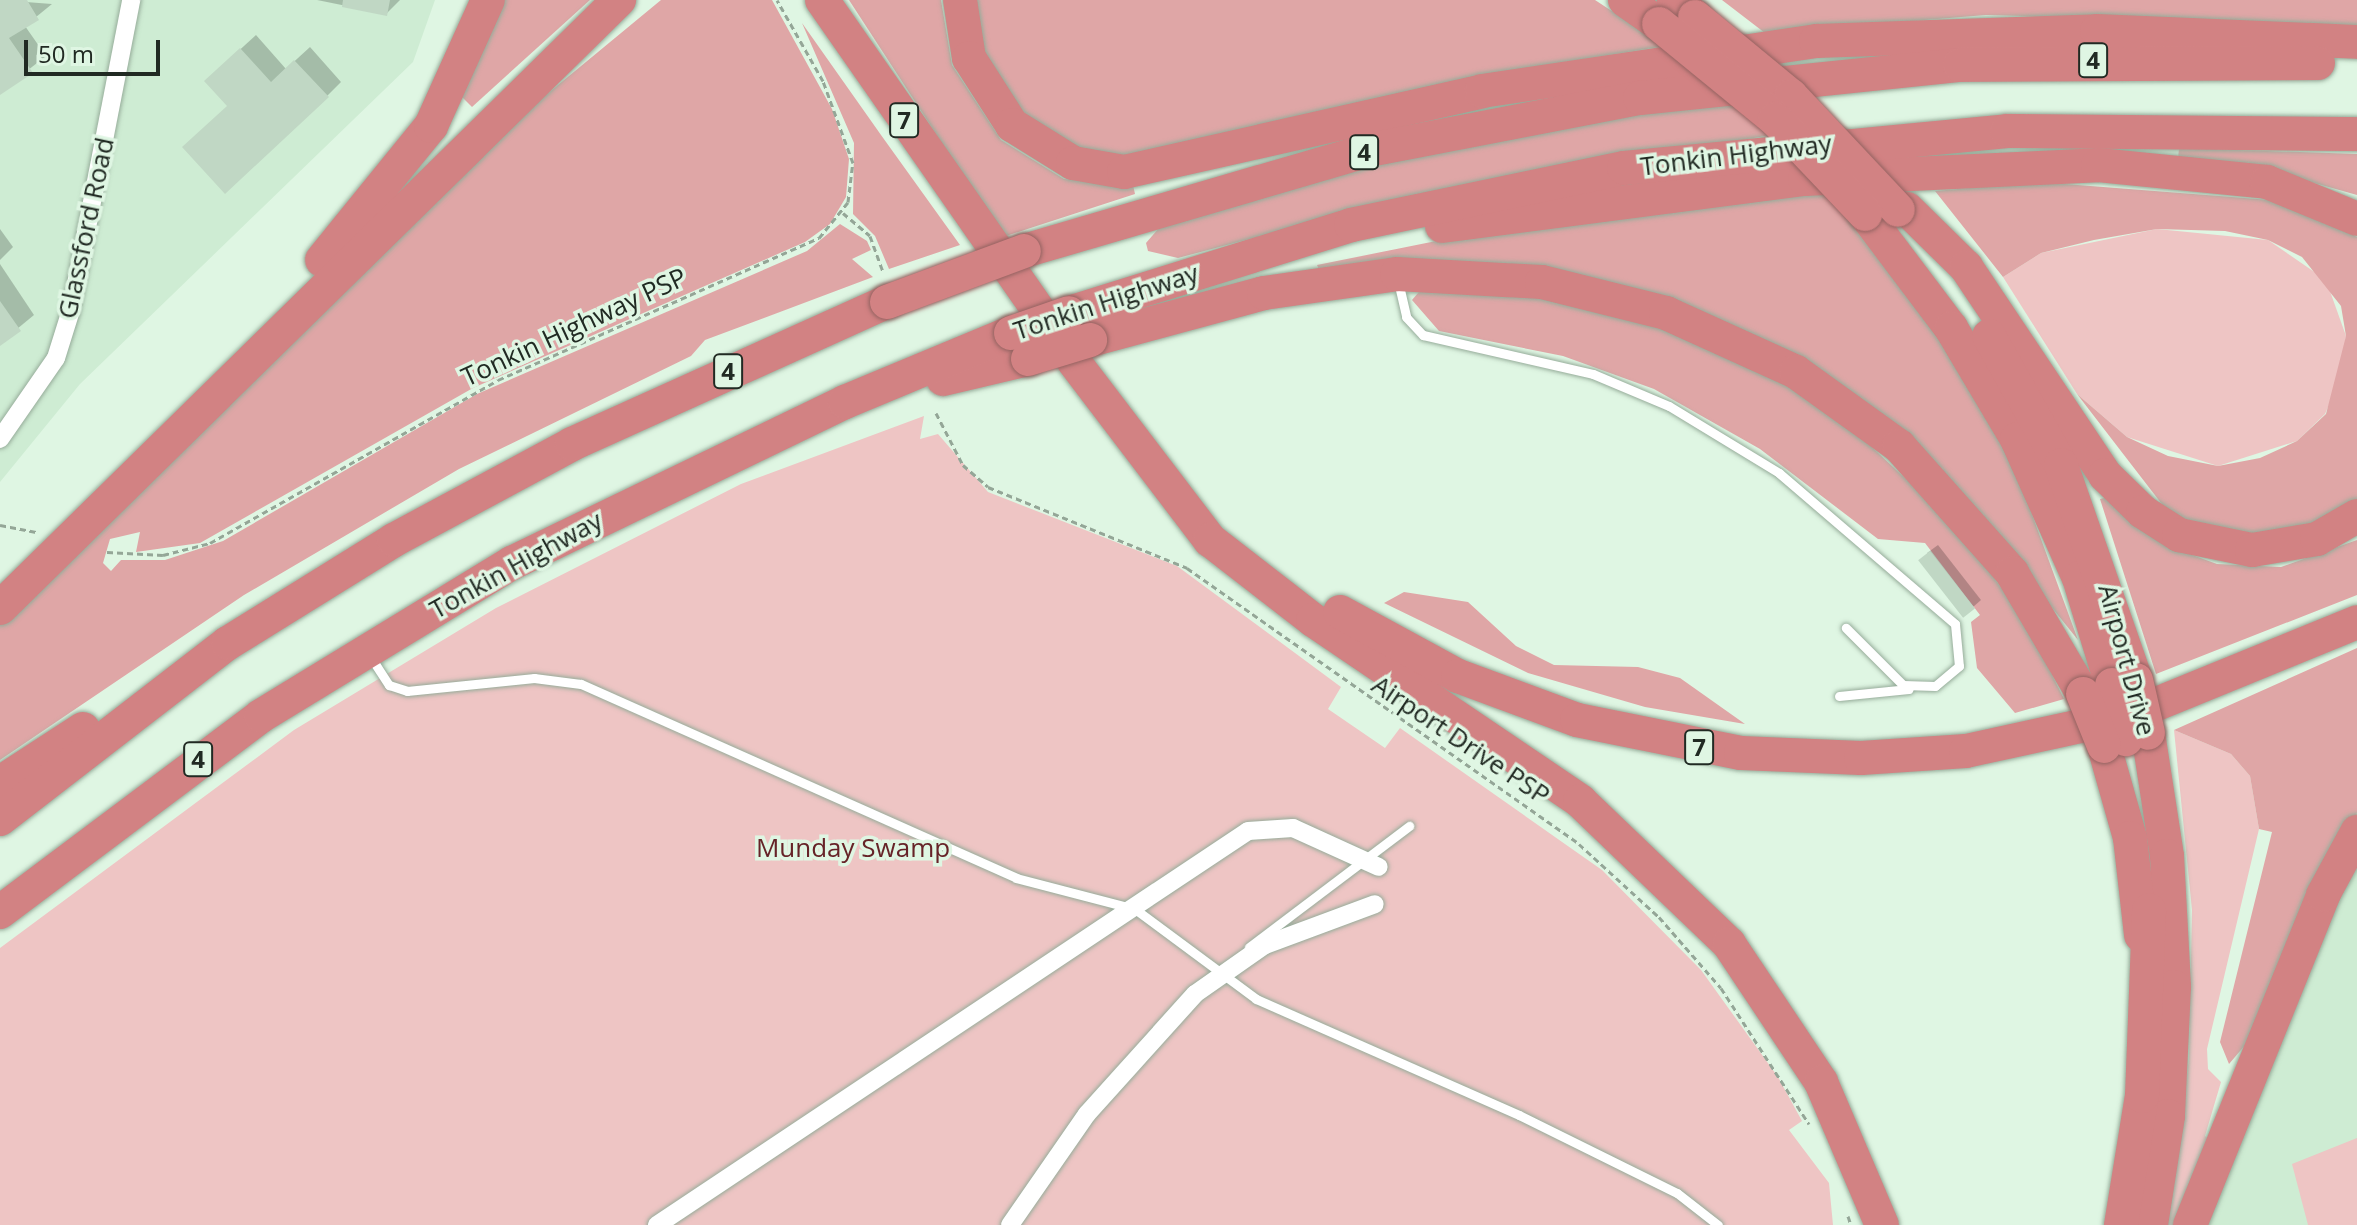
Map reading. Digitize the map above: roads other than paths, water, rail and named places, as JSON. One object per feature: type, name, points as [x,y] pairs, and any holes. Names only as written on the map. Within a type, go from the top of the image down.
[{"type":"highway","points":[[184,420],[431,126],[488,0]]},
{"type":"highway","points":[[0,608],[184,420],[619,0]]},
{"type":"highway","name":"7","points":[[822,0],[1118,420],[1224,526],[1368,631],[1516,700],[1676,743],[1861,758],[2013,743],[2127,716],[2357,622]]},
{"type":"highway","points":[[960,0],[969,58],[1012,125],[1073,163],[1124,172],[1482,91],[1816,41],[2097,31],[2357,42]]},
{"type":"highway","points":[[1625,0],[1676,14],[1775,119],[1966,267],[2105,475],[2143,512],[2179,535],[2252,550],[2317,539],[2357,516]]},
{"type":"highway","name":"Airport Drive","points":[[1676,14],[1791,96],[1857,164],[1890,211],[1972,309],[2055,454],[2105,576],[2110,686],[2167,856],[2174,987],[2168,1116],[2151,1225]]},
{"type":"highway","name":"4","points":[[0,819],[228,643],[394,540],[572,444],[885,286],[1024,251],[1369,150],[1640,98],[1960,65],[2210,58],[2357,64]]},
{"type":"highway","name":"Tonkin Highway","points":[[0,912],[184,768],[512,563],[845,402],[1019,346],[1069,313],[1129,292],[1426,207],[1764,149],[2007,131],[2357,134]]},
{"type":"highway","points":[[1129,292],[1531,211],[1917,169],[2098,165],[2212,173],[2313,195],[2357,219]]},
{"type":"highway","points":[[1019,346],[1090,340],[1264,293],[1397,274],[1484,275],[1598,292],[1729,338],[1796,372],[1899,446],[1972,523],[2061,646],[2110,686],[2126,740],[2151,929],[2146,1031],[2121,1225]]},
{"type":"highway","points":[[1118,420],[1210,540],[1313,620],[1580,801],[1678,888],[1795,1037],[1849,1140],[1882,1225]]},
{"type":"highway","points":[[0,783],[228,643]]},
{"type":"highway","points":[[2190,1225],[2323,895],[2357,832]]},
{"type":"street","name":"Glassford Road","points":[[0,439],[56,358],[71,310],[131,0]]},
{"type":"street","points":[[657,1225],[1128,908],[1261,826],[1293,828],[1371,864]]},
{"type":"street","points":[[1010,1225],[1087,1114],[1219,974],[1306,926],[1375,904]]},
{"type":"lane","points":[[1397,274],[1406,317],[1423,335],[1593,374],[1669,406],[1779,473],[1955,624],[1959,666],[1946,682],[1916,689],[1839,696]]},
{"type":"lane","points":[[1846,628],[1894,680],[1916,689]]},
{"type":"lane","points":[[367,651],[389,685],[407,691],[534,678],[581,684],[1016,878],[1128,908],[1256,999],[1677,1193],[1718,1225]]},
{"type":"lane","points":[[1219,974],[1371,864],[1409,826]]},
{"type":"park label","name":"Munday Swamp","points":[[853,848]]}]
